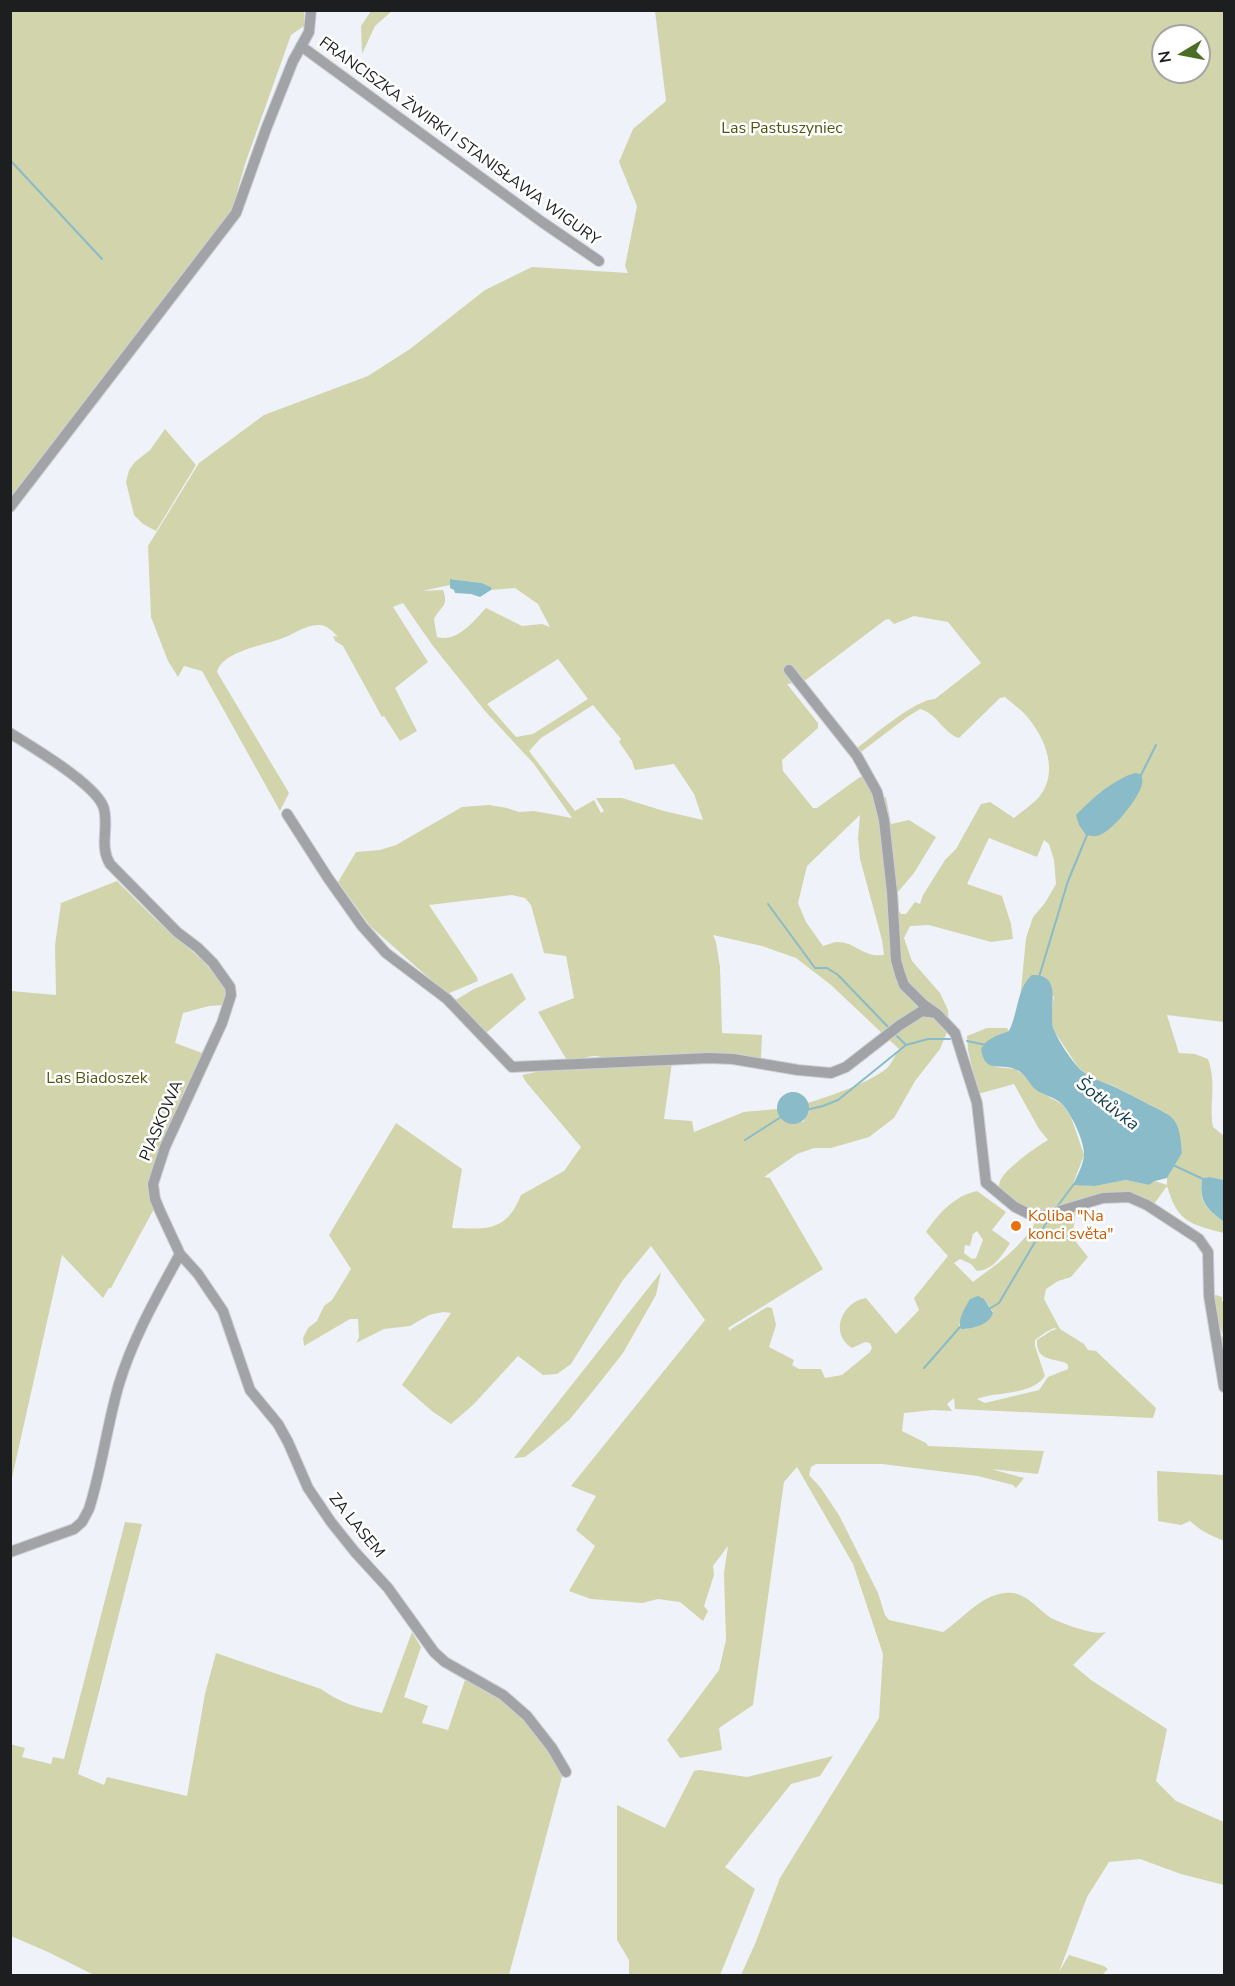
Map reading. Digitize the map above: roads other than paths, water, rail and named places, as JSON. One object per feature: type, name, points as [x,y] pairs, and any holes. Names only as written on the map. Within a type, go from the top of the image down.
[{"type":"street","name":"FRANCISZKA ŻWIRKI I STANISŁAWA WIGURY","points":[[10,507],[236,213],[292,61],[309,32],[311,10]]},
{"type":"street","name":"FRANCISZKA ŻWIRKI I STANISŁAWA WIGURY","points":[[302,46],[542,222],[599,261]]},
{"type":"street","points":[[789,670],[857,756],[877,792],[884,820],[892,892],[896,960],[904,985],[937,1014],[955,1033],[959,1042],[976,1103],[986,1184],[1015,1207],[1031,1215],[1046,1215],[1103,1198],[1129,1197],[1147,1205],[1199,1239],[1208,1252],[1209,1296],[1224,1387]]},
{"type":"street","name":"PIASKOWA","points":[[10,733],[79,779],[98,796],[104,807],[106,818],[103,846],[110,864],[177,932],[213,963],[230,987],[231,995],[222,1023],[165,1147],[153,1184],[155,1199],[180,1254]]},
{"type":"street","points":[[287,814],[328,879],[370,935],[386,952],[447,999],[512,1067],[709,1058],[733,1059],[831,1073],[846,1067],[922,1011],[937,1014]]},
{"type":"street","points":[[10,1552],[74,1529],[86,1516],[117,1393],[128,1359],[154,1302],[180,1254]]},
{"type":"street","name":"ZA LASEM","points":[[180,1254],[198,1274],[223,1311],[250,1390],[278,1424],[288,1442],[301,1476],[319,1506],[355,1552],[388,1588],[434,1652],[445,1662],[503,1695],[515,1705],[543,1735],[566,1772]]},
{"type":"water","points":[[450,579],[482,583],[491,587],[491,590],[480,597],[455,593],[450,588]]},
{"type":"water","points":[[1135,773],[1141,774],[1142,784],[1124,814],[1102,834],[1086,835],[1076,815],[1111,785]]},
{"type":"water","points":[[1032,975],[1042,976],[1052,987],[1054,1030],[1080,1069],[1094,1079],[1120,1089],[1161,1111],[1175,1121],[1182,1153],[1167,1178],[1149,1185],[1126,1180],[1095,1186],[1073,1185],[1084,1154],[1076,1127],[1065,1107],[1036,1090],[1020,1072],[986,1062],[981,1049],[983,1045],[1009,1031],[1023,986]]},
{"type":"water","points":[[793,1092],[804,1097],[809,1108],[804,1119],[793,1124],[782,1119],[777,1108],[782,1097]]},
{"type":"water","points":[[1202,1178],[1224,1180],[1224,1222],[1208,1208],[1203,1199]]},
{"type":"water","points":[[978,1296],[984,1299],[993,1313],[991,1317],[980,1326],[961,1329],[960,1321],[964,1310],[970,1299]]},
{"type":"waterway","points":[[10,160],[102,259]]},
{"type":"waterway","points":[[1141,775],[1156,745]]},
{"type":"waterway","points":[[1039,977],[1068,881],[1087,835]]},
{"type":"waterway","name":"Šotkůvka","points":[[768,904],[815,968],[827,968],[838,975],[890,1029]]},
{"type":"waterway","name":"Šotkůvka","points":[[897,1036],[906,1045],[928,1039],[953,1039]]},
{"type":"waterway","name":"Šotkůvka","points":[[967,1041],[986,1045]]},
{"type":"waterway","points":[[806,1110],[838,1100],[906,1045]]},
{"type":"waterway","points":[[745,1140],[781,1117]]},
{"type":"waterway","name":"Šotkůvka","points":[[1173,1165],[1203,1179]]},
{"type":"waterway","points":[[1056,1208],[1074,1184]]},
{"type":"waterway","points":[[987,1310],[999,1303],[1048,1220]]},
{"type":"waterway","points":[[924,1368],[960,1327]]},
{"type":"place","name":"Koliba \"Na konci světa\"","points":[[1016,1226]]},
{"type":"park label","name":"Las Pastuszyniec","points":[[782,129]]},
{"type":"park label","name":"Las Biadoszek","points":[[97,1079]]}]
